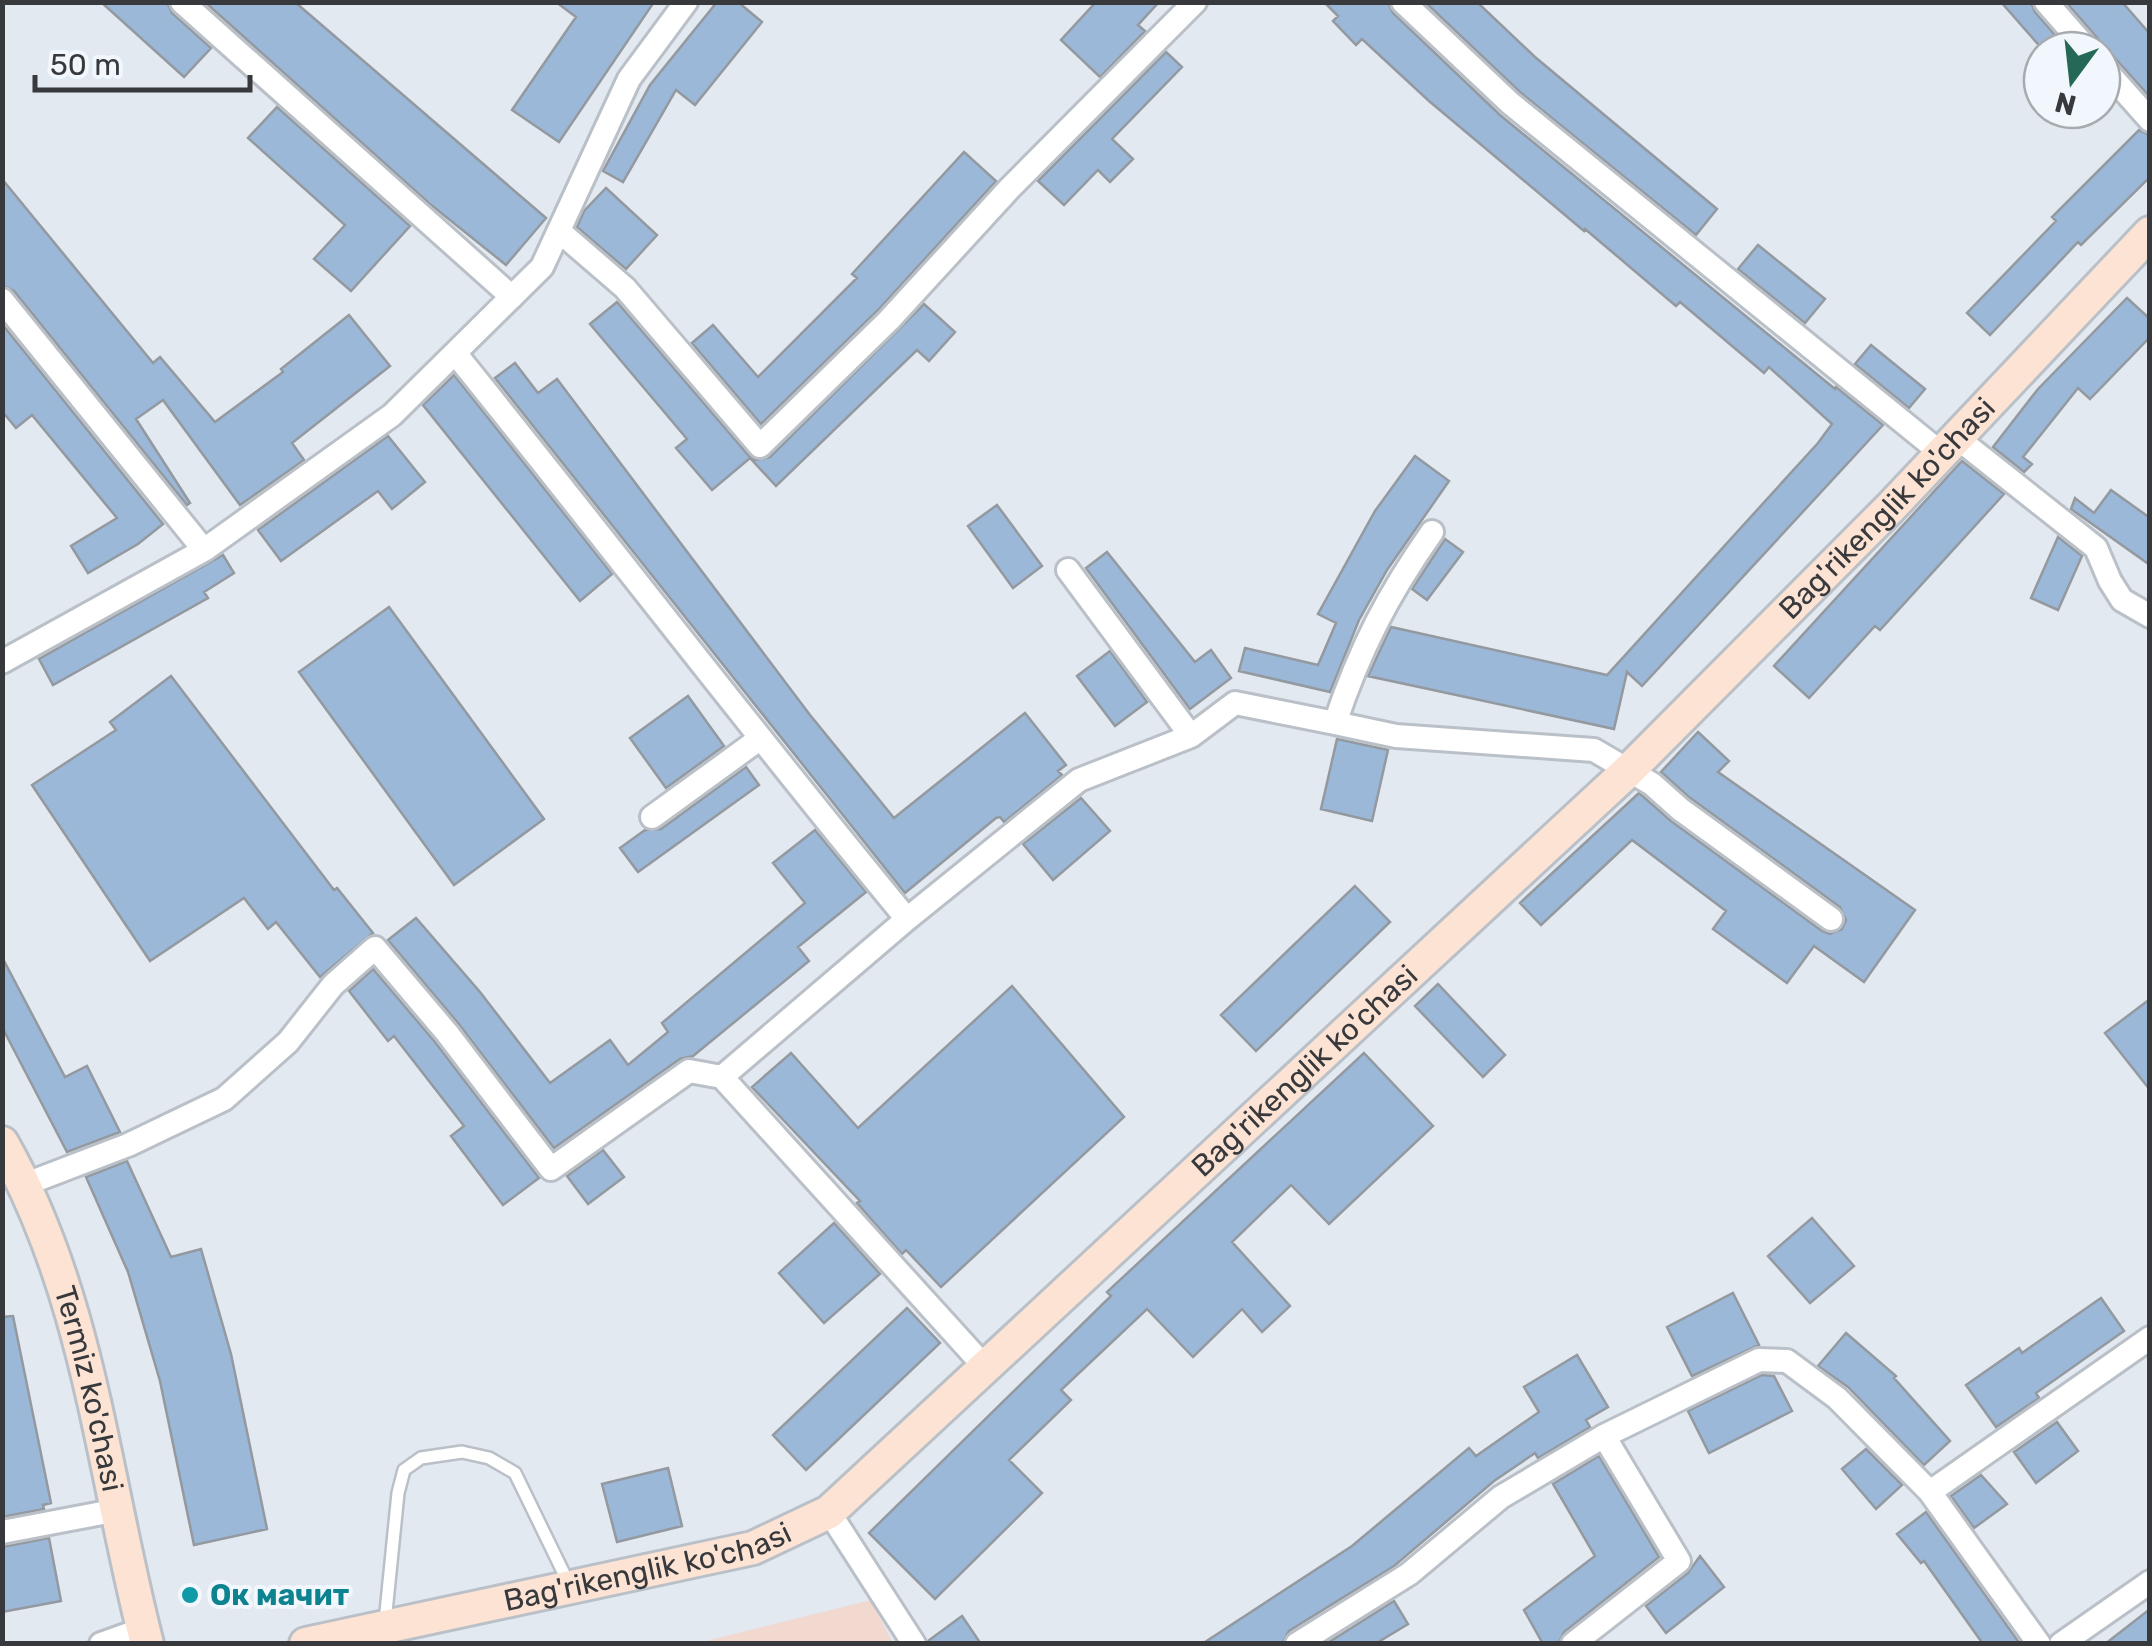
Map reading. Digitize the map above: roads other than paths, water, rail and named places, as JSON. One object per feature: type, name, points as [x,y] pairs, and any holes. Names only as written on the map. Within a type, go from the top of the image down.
[{"type":"main road","name":"Bag'rikenglik ko'chasi","points":[[306,1644],[753,1548],[829,1512],[1629,770],[1949,445],[2150,233]]},
{"type":"main road","name":"Termiz ko'chasi","points":[[2,1144],[26,1184],[62,1274],[145,1636]]},
{"type":"street","points":[[182,2],[512,297]]},
{"type":"street","points":[[2,662],[204,550],[392,414],[455,354],[542,267],[630,79],[686,2]]},
{"type":"street","points":[[559,231],[624,288],[760,446],[889,320],[1009,189],[1194,2]]},
{"type":"street","points":[[1403,2],[1510,103],[1949,445],[2096,548],[2122,600],[2150,616]]},
{"type":"street","points":[[2046,2],[2070,30]]},
{"type":"street","points":[[2122,88],[2150,120]]},
{"type":"street","points":[[2,300],[204,550]]},
{"type":"street","points":[[455,354],[568,492],[758,740],[906,920]]},
{"type":"street","points":[[1336,723],[1356,661],[1394,585],[1432,532]]},
{"type":"street","points":[[1068,570],[1190,736]]},
{"type":"street","points":[[722,1077],[906,920],[1079,780],[1190,736],[1235,703],[1396,736],[1594,750],[1652,784],[1680,810],[1831,919]]},
{"type":"street","points":[[652,816],[758,740]]},
{"type":"street","points":[[26,1184],[128,1145],[224,1099],[288,1042],[333,985],[375,948],[447,1032],[551,1169],[689,1071],[722,1077],[984,1366]]},
{"type":"street","points":[[1930,1492],[2150,1338]]},
{"type":"street","points":[[1297,1644],[1409,1574],[1502,1498],[1604,1436],[1760,1360],[1787,1362],[1837,1398],[1930,1492],[2039,1644]]},
{"type":"street","points":[[1573,1644],[1679,1561],[1604,1436]]},
{"type":"street","points":[[2,1532],[118,1510]]},
{"type":"street","points":[[829,1512],[914,1644]]},
{"type":"street","points":[[2061,1644],[2150,1582]]},
{"type":"street","points":[[101,1644],[145,1636]]},
{"type":"lane","points":[[385,1626],[398,1493],[404,1470],[421,1458],[462,1452],[489,1458],[515,1473],[571,1587]]},
{"type":"place","name":"Ок мачит","points":[[190,1595]]}]
